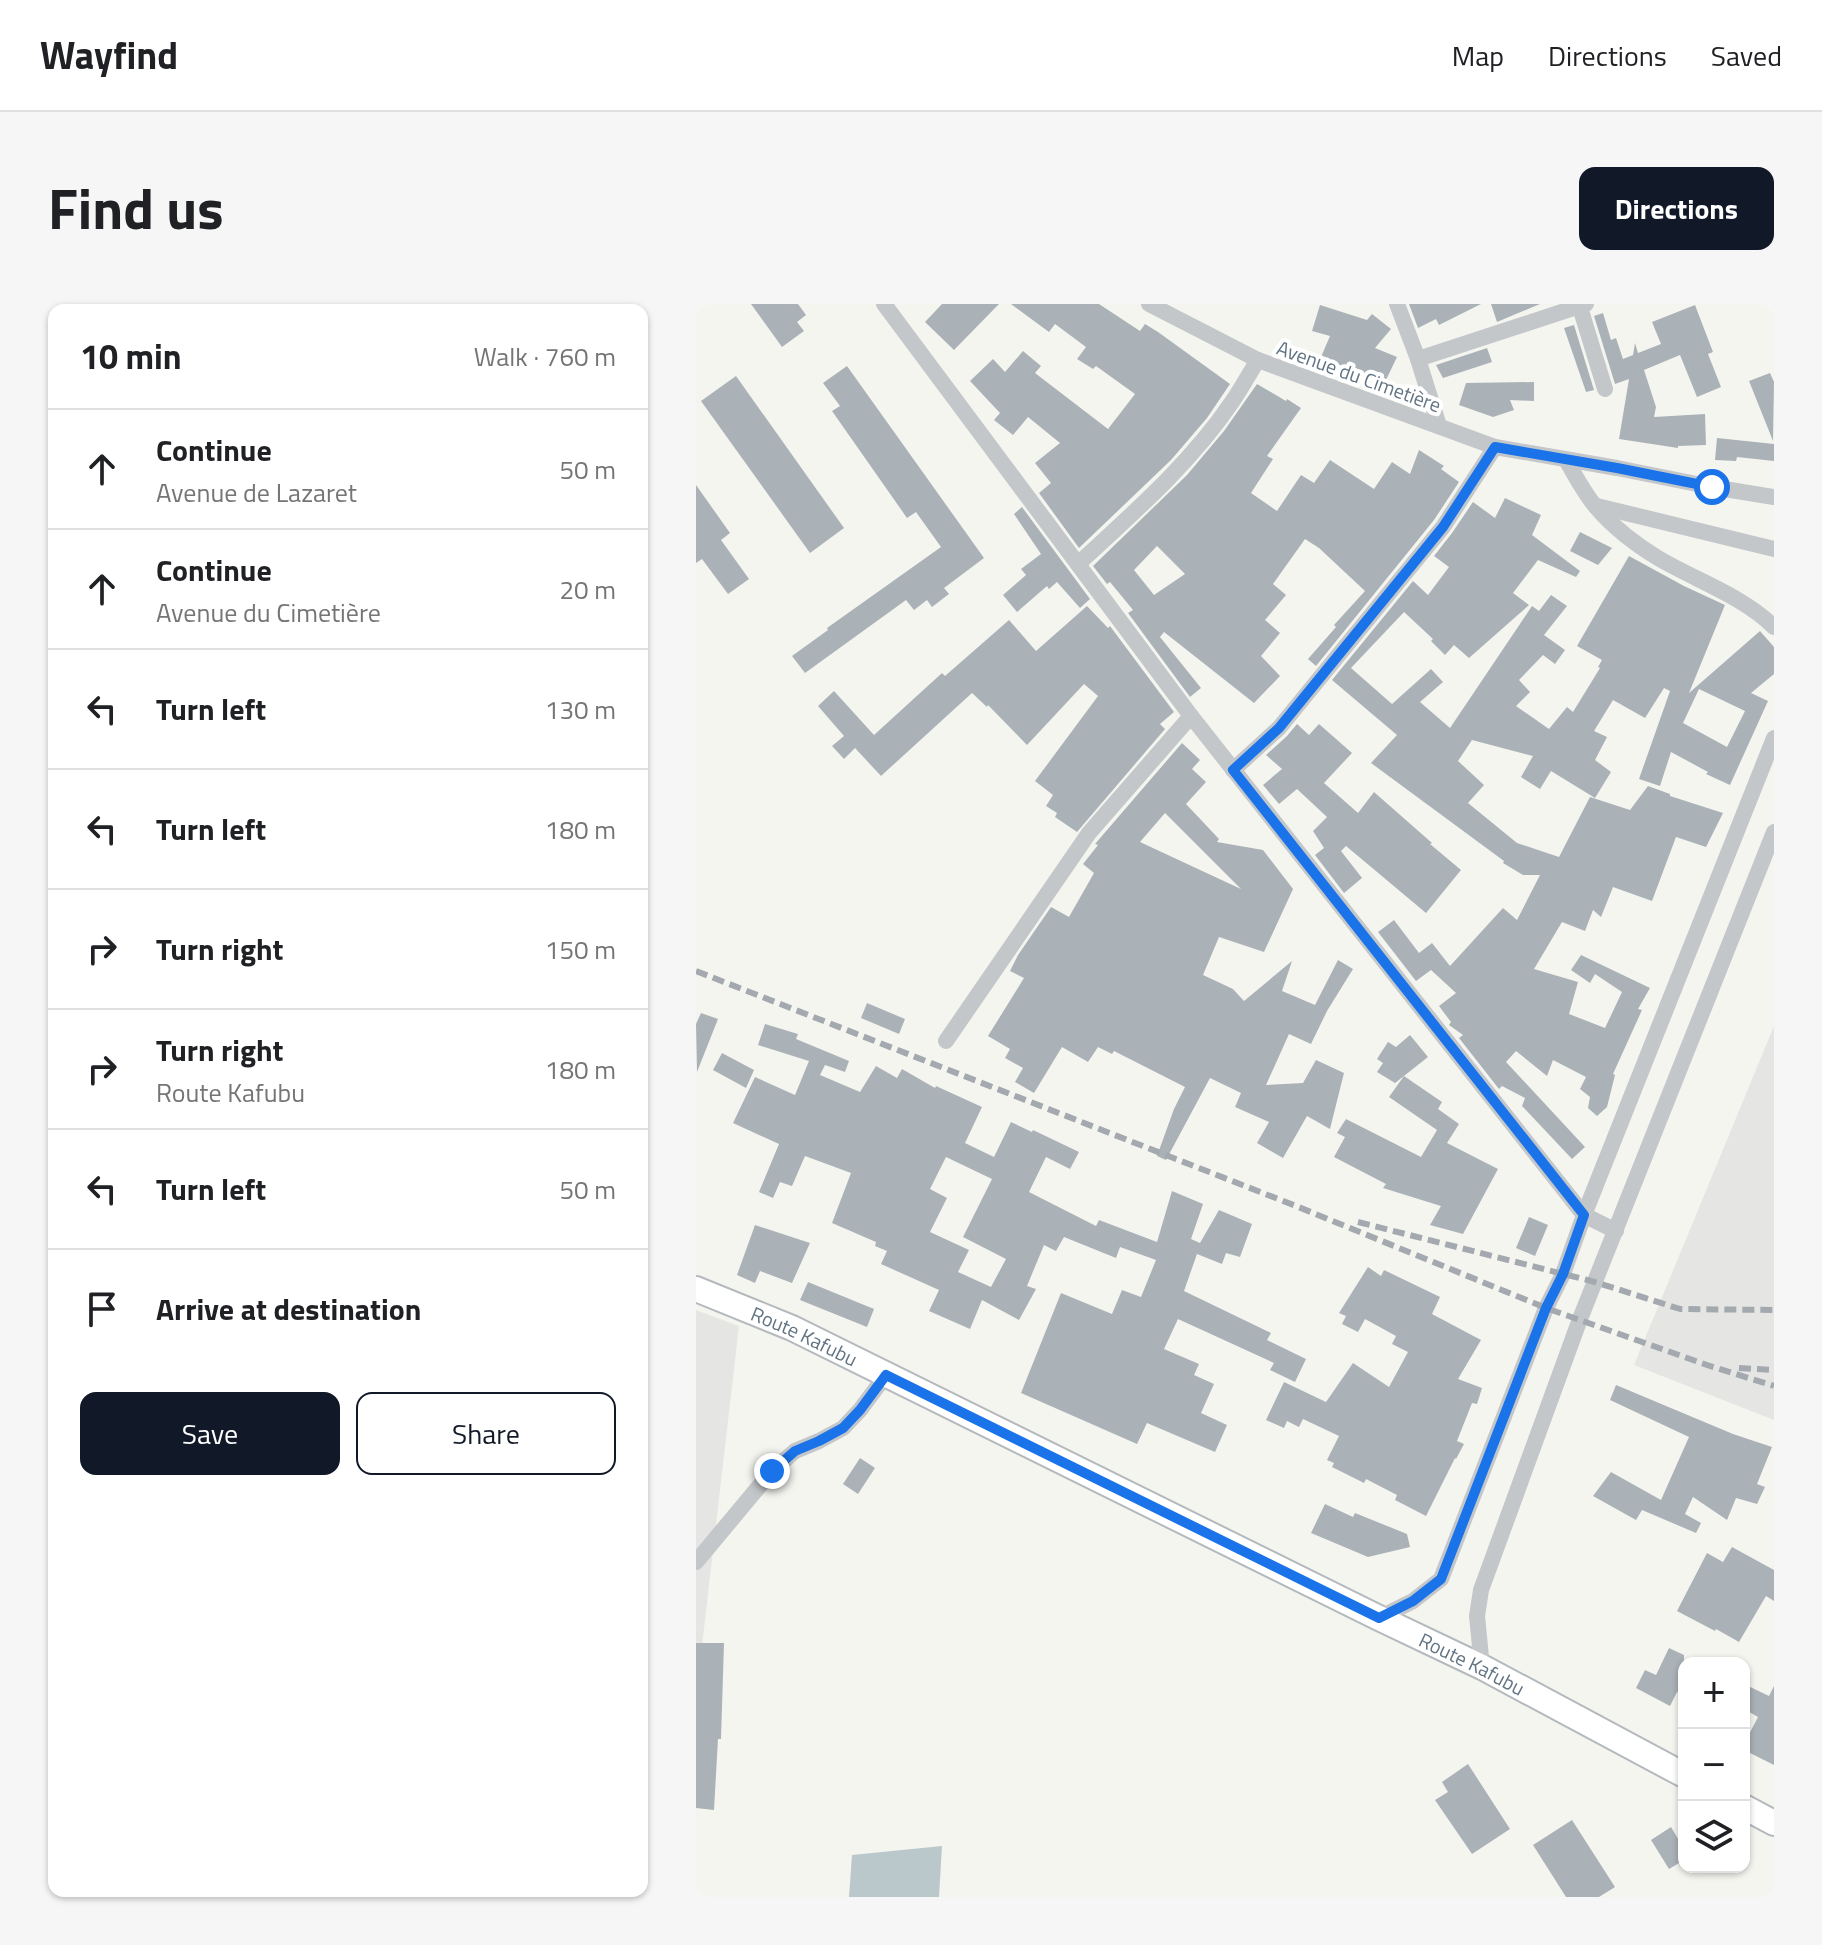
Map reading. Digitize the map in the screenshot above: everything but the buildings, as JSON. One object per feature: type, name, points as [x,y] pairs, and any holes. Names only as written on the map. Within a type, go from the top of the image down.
[{"type":"main road","name":"Route Kafubu","points":[[696,1289],[792,1328],[1482,1667],[1678,1772]]},
{"type":"main road","points":[[1750,1810],[1774,1823]]},
{"type":"street","points":[[884,304],[1191,716],[1584,1215],[1616,1231]]},
{"type":"street","name":"Avenue du Cimetière","points":[[1149,304],[1258,360],[1495,447],[1774,497]]},
{"type":"street","points":[[1397,304],[1439,426]]},
{"type":"street","points":[[1418,359],[1582,305],[1605,389]]},
{"type":"street","points":[[1078,564],[1195,450],[1231,403],[1258,360]]},
{"type":"street","points":[[1233,770],[1279,728],[1443,527],[1495,447]]},
{"type":"street","points":[[1566,460],[1595,506],[1632,542],[1753,610],[1774,627]]},
{"type":"street","points":[[1595,506],[1774,549]]},
{"type":"street","points":[[946,1041],[1089,833],[1191,716]]},
{"type":"street","points":[[1379,1618],[1413,1601],[1441,1579],[1540,1322],[1563,1274],[1774,738]]},
{"type":"street","points":[[1482,1667],[1477,1616],[1481,1590],[1580,1319],[1774,832]]},
{"type":"street","points":[[696,1562],[772,1471],[795,1451],[843,1428],[886,1375]]},
{"type":"shaded area","points":[[1774,1026],[1774,1420],[1634,1365]]},
{"type":"shaded area","points":[[696,1310],[739,1326],[696,1698]]},
{"type":"shaded area","points":[[942,1846],[939,1897],[849,1897],[852,1855]]},
{"type":"railway","points":[[696,971],[1296,1206],[1546,1308],[1774,1386]]},
{"type":"railway","points":[[1358,1222],[1595,1282],[1680,1309],[1774,1310]]},
{"type":"railway","points":[[1739,1368],[1774,1370]]},
{"type":"route","points":[[772,1471],[795,1451],[843,1428],[886,1375],[1379,1618],[1413,1601],[1441,1579],[1584,1215],[1233,770],[1279,728],[1443,527],[1495,447],[1712,487]]}]
